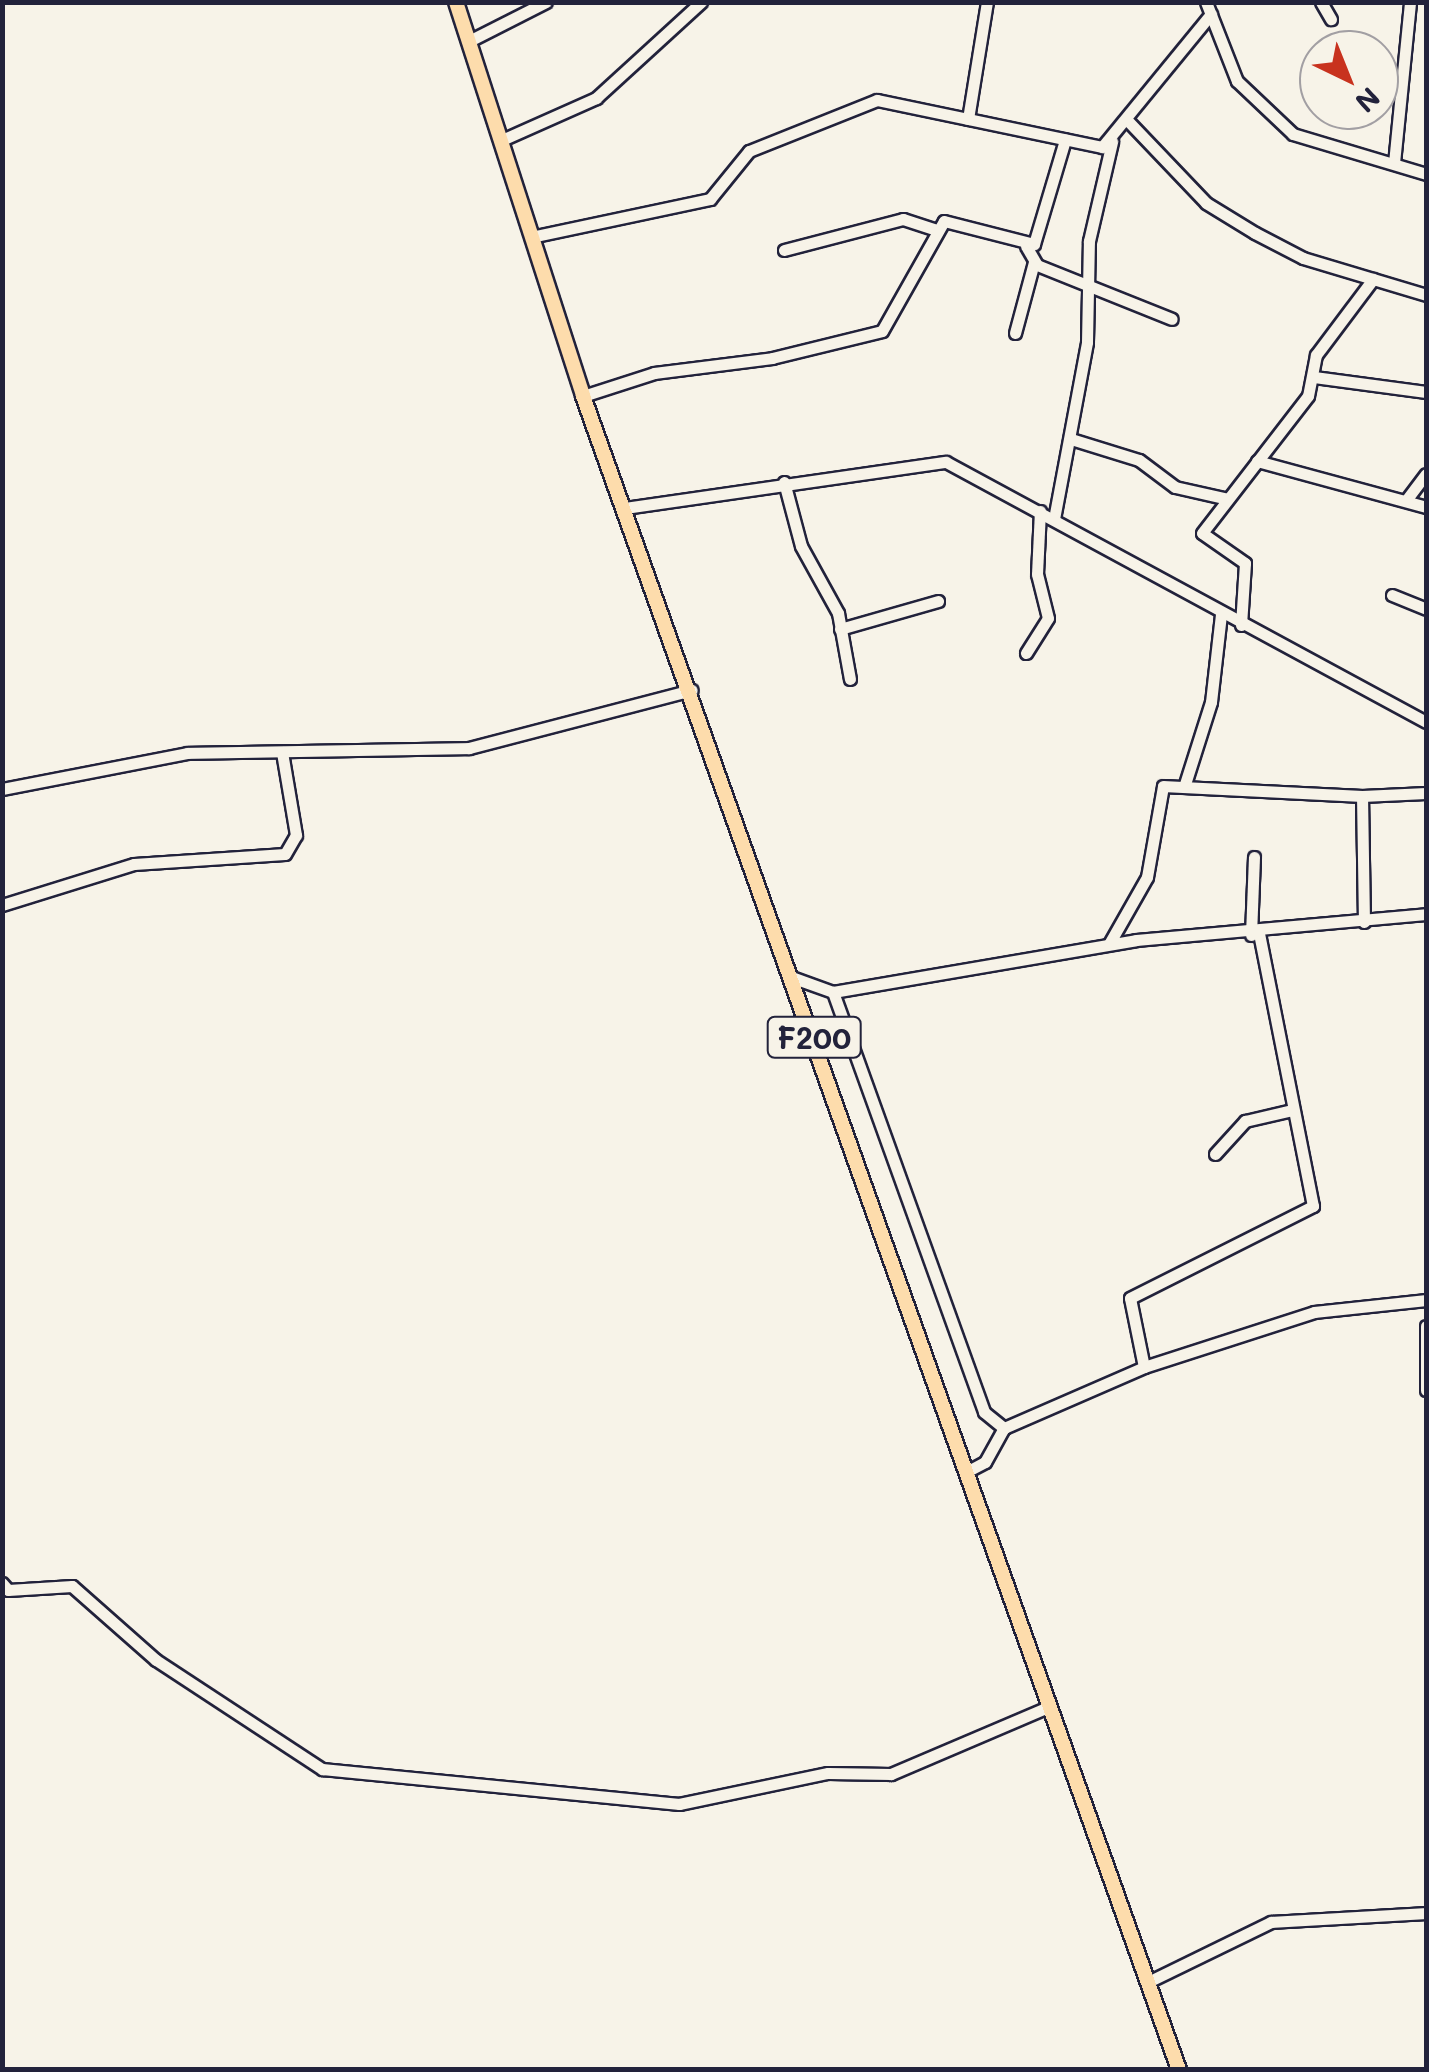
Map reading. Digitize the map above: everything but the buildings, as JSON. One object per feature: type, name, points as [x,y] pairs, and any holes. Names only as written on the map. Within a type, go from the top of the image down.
[{"type":"main road","name":"F200","points":[[456,2],[504,139],[531,237],[584,396],[692,690],[1179,2070]]},
{"type":"street","points":[[469,41],[546,2]]},
{"type":"street","points":[[504,139],[596,98],[701,2]]},
{"type":"street","points":[[968,118],[987,2]]},
{"type":"street","points":[[1320,2],[1330,19]]},
{"type":"street","points":[[1394,164],[1410,2]]},
{"type":"street","points":[[1208,8],[1238,80],[1293,134],[1426,174]]},
{"type":"street","points":[[1054,519],[1071,440],[1088,281],[1112,142],[1208,8]]},
{"type":"street","points":[[531,237],[710,199],[748,151],[871,102],[1065,140],[1112,142]]},
{"type":"street","points":[[1128,121],[1211,206],[1300,256],[1426,295]]},
{"type":"street","points":[[1026,246],[1041,236],[1065,140]]},
{"type":"street","points":[[784,250],[904,219],[934,229]]},
{"type":"street","points":[[584,396],[654,373],[772,358],[882,331],[934,229],[944,221],[1026,246],[1034,262],[1015,332]]},
{"type":"street","points":[[1034,262],[1088,281],[1172,319]]},
{"type":"street","points":[[1241,625],[1245,563],[1202,538],[1314,377],[1316,355],[1373,279]]},
{"type":"street","points":[[1314,377],[1426,392]]},
{"type":"street","points":[[1071,440],[1140,460],[1175,487],[1228,499]]},
{"type":"street","points":[[1257,461],[1426,506]]},
{"type":"street","points":[[625,508],[784,482],[946,462],[1426,722]]},
{"type":"street","points":[[1407,500],[1426,474]]},
{"type":"street","points":[[784,482],[801,546],[840,629],[850,679]]},
{"type":"street","points":[[1026,654],[1048,618],[1037,574],[1040,512]]},
{"type":"street","points":[[1392,595],[1426,609]]},
{"type":"street","points":[[840,629],[938,601]]},
{"type":"street","points":[[1185,784],[1211,702],[1222,614]]},
{"type":"street","points":[[2,790],[187,752],[469,748],[692,690]]},
{"type":"street","points":[[2,905],[134,864],[286,854],[296,836],[282,752]]},
{"type":"street","points":[[1109,944],[1147,878],[1164,786],[1185,784],[1362,796],[1426,793]]},
{"type":"street","points":[[1362,796],[1364,922]]},
{"type":"street","points":[[1144,1368],[1130,1298],[1313,1206],[1255,934],[1254,857]]},
{"type":"street","points":[[794,978],[832,992],[1109,944],[1255,934],[1426,914]]},
{"type":"street","points":[[832,992],[984,1412],[1004,1428]]},
{"type":"street","points":[[1216,1154],[1244,1120],[1292,1110]]},
{"type":"street","points":[[968,1471],[985,1462],[1004,1428],[1144,1368],[1314,1312],[1426,1300]]},
{"type":"street","points":[[1426,1326],[1426,1390]]},
{"type":"street","points":[[2,1582],[8,1590],[72,1586],[199,1692],[322,1769],[679,1804],[828,1773],[891,1774],[1048,1707]]},
{"type":"street","points":[[1148,1982],[1271,1922],[1426,1914]]}]
